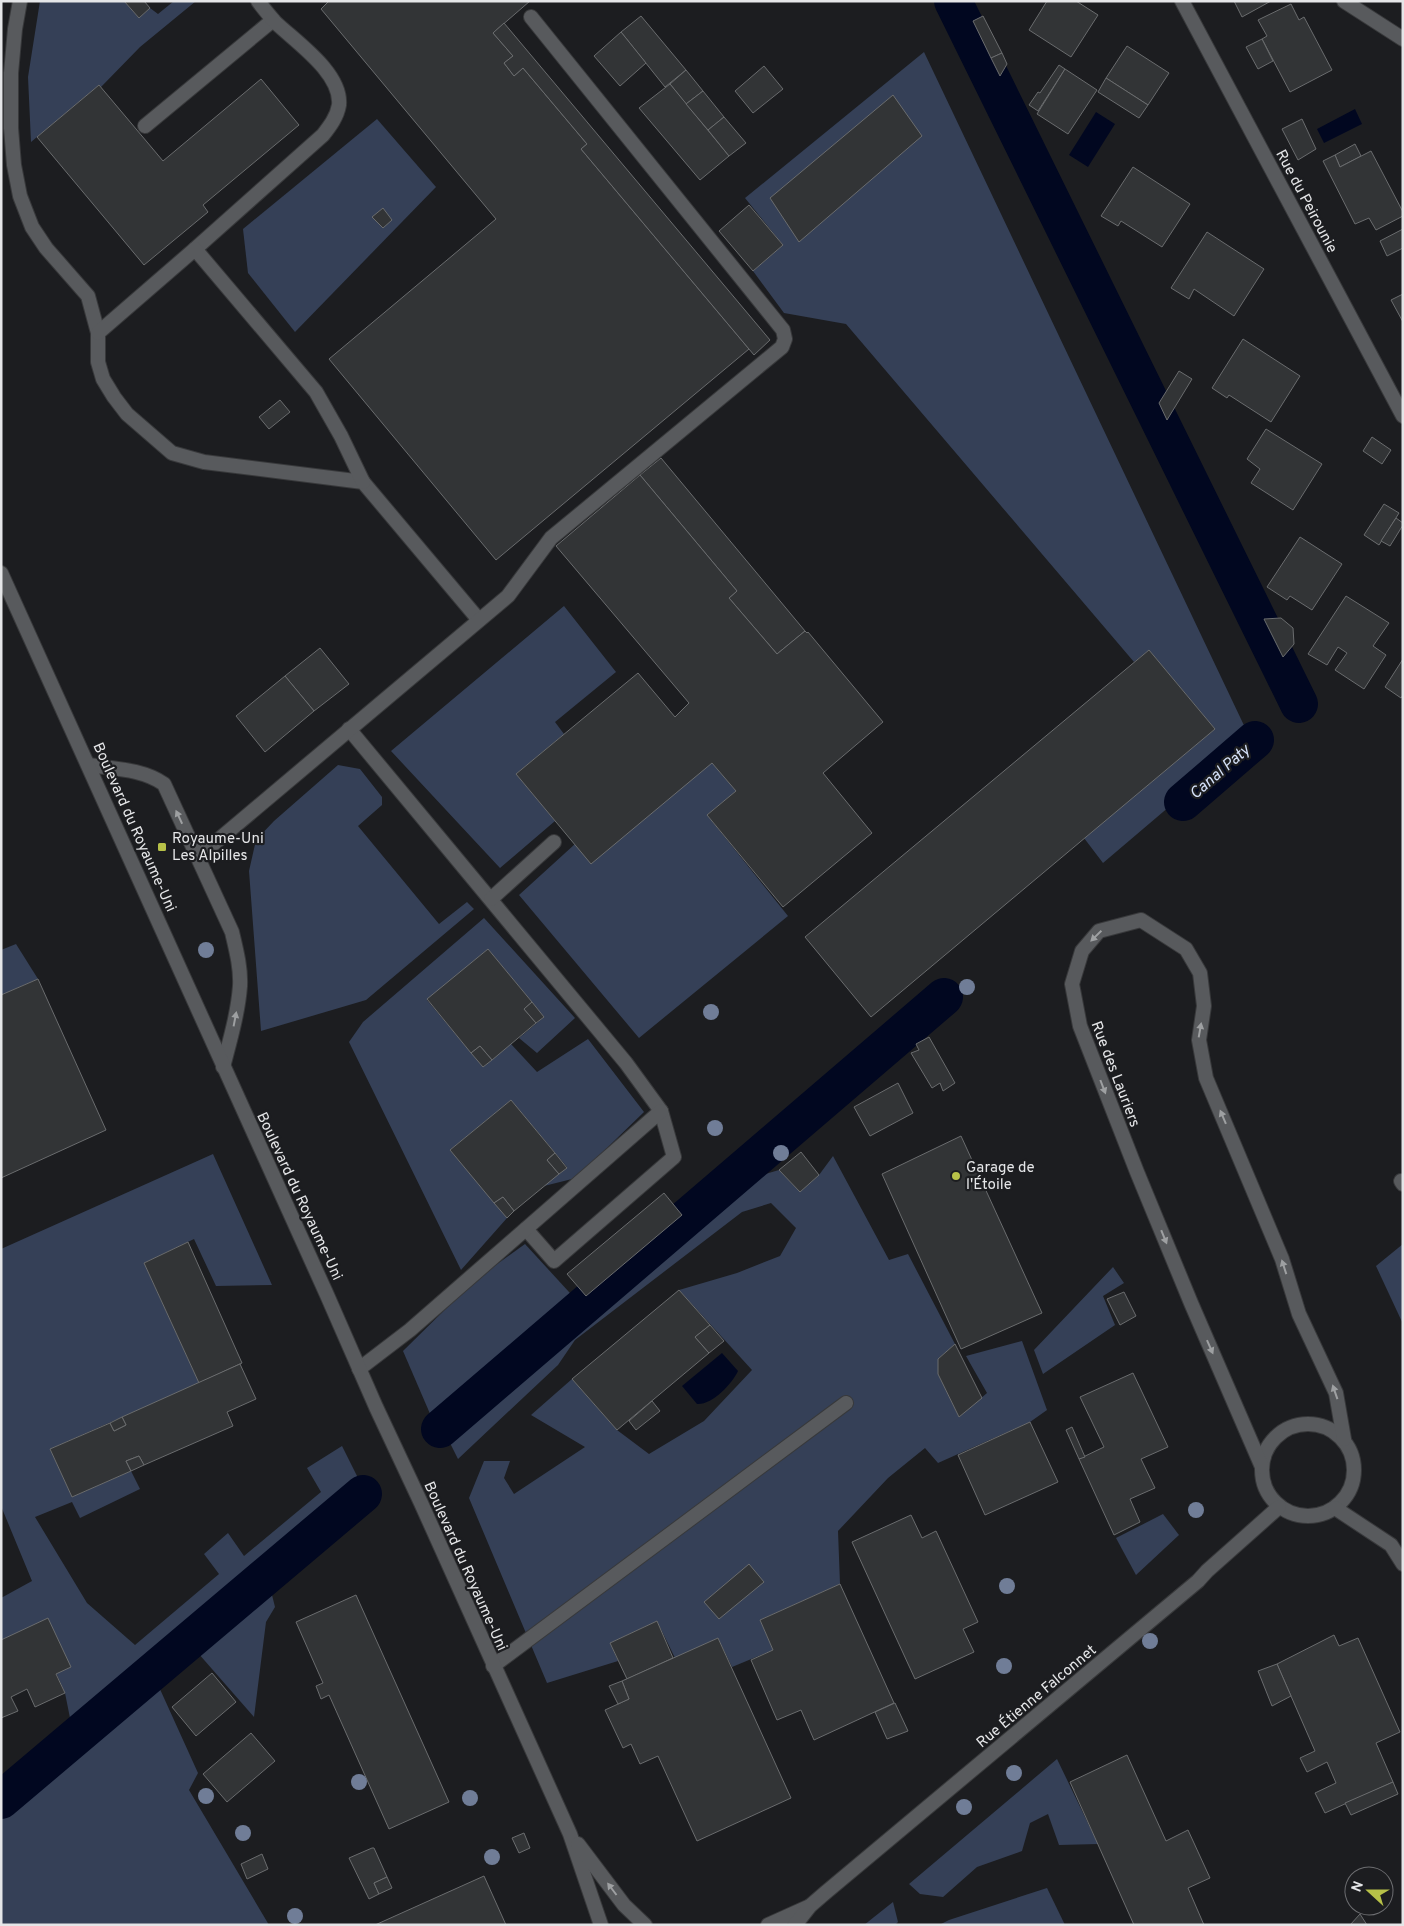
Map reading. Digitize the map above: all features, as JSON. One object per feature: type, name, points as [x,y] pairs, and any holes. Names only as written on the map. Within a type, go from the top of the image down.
[{"type":"street","points":[[20,1],[11,73],[11,128],[14,165],[20,196],[32,227],[46,248],[88,296],[98,333],[98,362],[103,379],[114,397],[127,414],[172,452],[204,462],[363,482]]},
{"type":"street","points":[[98,333],[324,136],[336,116],[339,104],[337,88],[327,71],[273,20],[258,1]]},
{"type":"street","name":"Rue du Peirounie","points":[[1182,1],[1403,416]]},
{"type":"street","points":[[1344,1],[1403,39]]},
{"type":"street","points":[[198,858],[349,728],[508,596],[551,538],[782,347],[785,339],[783,330],[531,17]]},
{"type":"street","points":[[145,126],[273,20]]},
{"type":"street","points":[[195,249],[316,392],[341,436],[363,482],[479,620]]},
{"type":"street","name":"Boulevard du Royaume-Uni","points":[[1,573],[570,1834],[601,1925]]},
{"type":"street","points":[[349,728],[637,1076],[661,1112],[674,1157],[554,1261],[526,1229]]},
{"type":"street","points":[[89,766],[142,773],[153,776],[164,784],[232,932],[238,958],[240,985],[235,1020],[223,1067]]},
{"type":"street","points":[[491,899],[554,842]]},
{"type":"street","name":"Rue des Lauriers","points":[[1280,1507],[1270,1496],[1263,1482],[1262,1467],[1180,1276],[1080,1026],[1072,984],[1082,951],[1100,931],[1141,920],[1186,949],[1200,973],[1204,1006],[1199,1040],[1206,1078],[1282,1259],[1299,1314],[1336,1392],[1344,1439],[1352,1452],[1355,1468],[1353,1484],[1346,1497],[1335,1508]]},
{"type":"street","points":[[359,1369],[410,1330],[661,1112]]},
{"type":"street","points":[[493,1666],[846,1403]]},
{"type":"street","points":[[1262,1467],[1265,1452],[1272,1441],[1286,1429],[1301,1424],[1316,1424],[1331,1429],[1344,1439]]},
{"type":"street","points":[[1280,1507],[1293,1514],[1308,1516],[1323,1514],[1335,1508],[1391,1545],[1403,1564]]},
{"type":"street","name":"Rue Étienne Falconnet","points":[[795,1925],[810,1906],[1198,1581],[1280,1507]]},
{"type":"street","name":"Boulevard du Royaume-Uni","points":[[570,1834],[624,1905],[645,1925]]},
{"type":"street","name":"Rue Étienne Falconnet","points":[[768,1925],[810,1906]]},
{"type":"shaded area","points":[[40,1],[124,1],[139,18],[150,8],[158,14],[174,1],[196,1],[140,47],[101,87],[99,85],[31,142],[28,77]]},
{"type":"shaded area","points":[[924,52],[1250,738],[1103,863],[1084,838],[1215,729],[1149,650],[1134,662],[846,324],[784,313],[753,271],[783,245],[745,198]]},
{"type":"shaded area","points":[[1355,109],[1362,124],[1324,143],[1317,129]]},
{"type":"shaded area","points":[[1096,112],[1115,124],[1088,167],[1069,155]]},
{"type":"shaded area","points":[[377,119],[436,187],[295,332],[248,273],[243,229]]},
{"type":"shaded area","points":[[564,606],[616,672],[555,722],[564,734],[516,774],[555,821],[500,868],[391,751]]},
{"type":"shaded area","points":[[712,763],[736,791],[707,815],[788,916],[639,1038],[519,895],[575,844]]},
{"type":"shaded area","points":[[338,765],[360,769],[382,797],[382,805],[358,826],[439,924],[467,902],[474,909],[366,1000],[261,1031],[249,871],[256,840],[274,821]]},
{"type":"shaded area","points":[[484,918],[575,1018],[537,1053],[519,1038],[544,1017],[488,949],[427,1000],[483,1067],[511,1044],[537,1072],[588,1039],[644,1112],[576,1178],[544,1186],[567,1167],[511,1100],[450,1150],[507,1218],[461,1270],[349,1042],[363,1022]]},
{"type":"shaded area","points":[[16,944],[38,979],[1,995],[1,950]]},
{"type":"shaded area","points":[[213,1154],[272,1285],[216,1286],[194,1239],[144,1263],[199,1383],[50,1449],[72,1497],[131,1471],[140,1489],[80,1518],[72,1502],[35,1517],[87,1603],[135,1645],[219,1574],[204,1554],[228,1533],[244,1556],[321,1492],[307,1468],[342,1446],[363,1488],[1,1794],[1,1777],[70,1718],[65,1693],[35,1625],[1,1640],[1,1598],[32,1581],[1,1506],[1,1249]]},
{"type":"shaded area","points":[[833,1156],[889,1260],[908,1254],[955,1344],[938,1359],[938,1374],[959,1417],[987,1393],[966,1356],[1022,1341],[1047,1410],[1030,1422],[938,1463],[925,1448],[888,1478],[838,1531],[840,1584],[760,1620],[773,1650],[732,1667],[718,1638],[675,1658],[657,1621],[610,1643],[618,1661],[547,1683],[469,1498],[484,1461],[510,1461],[504,1478],[514,1494],[585,1447],[531,1415],[572,1379],[617,1430],[649,1454],[704,1421],[752,1370],[679,1290],[737,1273],[780,1256],[796,1228],[771,1203],[742,1212],[575,1340],[558,1365],[458,1459],[446,1435],[748,1179],[779,1170],[800,1192],[819,1175]]},
{"type":"shaded area","points":[[525,1244],[580,1304],[455,1412],[434,1423],[403,1351],[475,1280]]},
{"type":"shaded area","points":[[1403,1244],[1403,1324],[1376,1266]]},
{"type":"shaded area","points":[[1113,1267],[1124,1283],[1103,1296],[1115,1325],[1043,1374],[1034,1350]]},
{"type":"shaded area","points":[[722,1353],[738,1371],[721,1393],[709,1401],[697,1404],[682,1386]]},
{"type":"shaded area","points":[[368,1499],[373,1507],[271,1591],[275,1607],[266,1622],[254,1717],[198,1653],[159,1687],[198,1773],[189,1790],[269,1925],[1,1925],[1,1809]]},
{"type":"shaded area","points":[[1163,1514],[1179,1535],[1136,1575],[1116,1538]]},
{"type":"shaded area","points":[[1057,1759],[1098,1844],[1059,1845],[1048,1814],[1030,1823],[1022,1851],[977,1867],[943,1897],[920,1894],[909,1884]]},
{"type":"shaded area","points":[[1047,1888],[1065,1925],[939,1925],[949,1920]]},
{"type":"shaded area","points":[[893,1902],[898,1922],[895,1925],[864,1925]]},
{"type":"building","points":[[124,1],[144,1],[150,8],[139,18]]},
{"type":"building","points":[[327,1],[530,1],[493,33],[513,56],[504,63],[514,76],[523,68],[587,144],[581,149],[749,349],[496,560],[329,359],[496,219],[321,9]]},
{"type":"building","points":[[1047,1],[1076,1],[1098,15],[1071,57],[1029,30]]},
{"type":"building","points":[[1234,1],[1271,1],[1242,17]]},
{"type":"building","points":[[1291,4],[1299,20],[1304,17],[1332,70],[1290,92],[1262,39],[1267,36],[1258,20]]},
{"type":"building","points":[[641,16],[686,70],[665,87],[621,32]]},
{"type":"building","points":[[983,16],[1002,53],[991,58],[973,21]]},
{"type":"building","points":[[504,23],[770,340],[754,355],[581,149],[587,144],[523,68],[514,76],[504,63],[513,56],[493,33]]},
{"type":"building","points":[[621,32],[646,63],[620,86],[594,56]]},
{"type":"building","points":[[1262,39],[1273,61],[1258,69],[1246,47]]},
{"type":"building","points":[[1127,46],[1169,73],[1148,105],[1106,78]]},
{"type":"building","points":[[1002,53],[1007,64],[1000,76],[991,58]]},
{"type":"building","points":[[1059,65],[1065,69],[1038,111],[1029,105],[1038,92],[1040,93]]},
{"type":"building","points":[[764,66],[783,89],[753,113],[735,91]]},
{"type":"building","points":[[1065,69],[1097,90],[1068,134],[1037,114]]},
{"type":"building","points":[[686,70],[703,91],[686,104],[670,84]]},
{"type":"building","points":[[1106,78],[1148,105],[1139,118],[1098,92]]},
{"type":"building","points":[[261,79],[299,125],[203,205],[208,212],[144,265],[37,137],[99,85],[163,161]]},
{"type":"building","points":[[670,84],[729,156],[700,180],[639,108]]},
{"type":"building","points":[[703,91],[724,117],[708,130],[686,104]]},
{"type":"building","points":[[893,95],[922,136],[799,242],[770,198]]},
{"type":"building","points":[[724,117],[746,143],[729,156],[708,130]]},
{"type":"building","points":[[1302,119],[1316,149],[1298,160],[1282,129]]},
{"type":"building","points":[[1355,144],[1361,156],[1340,167],[1335,155]]},
{"type":"building","points":[[1371,151],[1403,212],[1403,216],[1376,230],[1369,218],[1355,224],[1323,161],[1335,155],[1340,167]]},
{"type":"building","points":[[1133,167],[1190,204],[1162,247],[1121,221],[1118,226],[1101,216]]},
{"type":"building","points":[[749,205],[783,245],[753,271],[719,231]]},
{"type":"building","points":[[383,208],[392,220],[383,228],[372,217]]},
{"type":"building","points":[[1403,229],[1403,248],[1387,256],[1380,241]]},
{"type":"building","points":[[1207,232],[1264,269],[1234,316],[1194,289],[1189,299],[1171,288]]},
{"type":"building","points":[[1403,294],[1403,322],[1391,300]]},
{"type":"building","points":[[1243,339],[1300,376],[1271,422],[1229,395],[1227,398],[1212,388]]},
{"type":"building","points":[[1179,371],[1192,379],[1167,420],[1159,403]]},
{"type":"building","points":[[280,400],[290,412],[269,429],[259,417]]},
{"type":"building","points":[[1266,429],[1322,464],[1293,510],[1251,483],[1260,469],[1247,459]]},
{"type":"building","points":[[1372,437],[1391,450],[1382,464],[1363,451]]},
{"type":"building","points":[[661,458],[805,631],[777,654],[729,598],[737,591],[640,475]]},
{"type":"building","points":[[640,475],[737,591],[729,598],[777,654],[805,631],[808,632],[883,722],[823,773],[872,833],[783,907],[707,815],[736,791],[712,763],[591,864],[516,774],[638,673],[675,717],[689,703],[556,546]]},
{"type":"building","points":[[1384,504],[1399,513],[1379,545],[1364,535]]},
{"type":"building","points":[[1396,518],[1403,525],[1390,546],[1381,541]]},
{"type":"building","points":[[1300,537],[1342,564],[1312,610],[1290,596],[1287,600],[1267,587]]},
{"type":"building","points":[[1346,596],[1389,623],[1373,646],[1386,655],[1364,689],[1335,670],[1347,653],[1338,647],[1327,665],[1308,654]]},
{"type":"building","points":[[1281,618],[1293,628],[1294,644],[1283,657],[1264,619]]},
{"type":"building","points":[[320,648],[349,684],[314,711],[285,676]]},
{"type":"building","points":[[1149,650],[1215,729],[871,1017],[805,937]]},
{"type":"building","points":[[1403,659],[1403,695],[1401,698],[1385,687]]},
{"type":"building","points":[[285,676],[314,711],[265,752],[236,716]]},
{"type":"building","points":[[488,949],[532,1002],[524,1009],[536,1023],[492,1060],[480,1046],[471,1053],[427,999]]},
{"type":"building","points":[[38,979],[106,1130],[1,1178],[1,995]]},
{"type":"building","points":[[532,1002],[544,1017],[536,1023],[524,1009]]},
{"type":"building","points":[[929,1037],[955,1083],[943,1091],[940,1083],[932,1088],[911,1053],[919,1050],[916,1044]]},
{"type":"building","points":[[480,1046],[492,1060],[483,1067],[471,1053]]},
{"type":"building","points":[[898,1083],[913,1113],[870,1136],[854,1107]]},
{"type":"building","points":[[511,1100],[555,1153],[547,1160],[559,1174],[514,1211],[503,1197],[494,1203],[450,1150]]},
{"type":"building","points":[[961,1136],[1042,1313],[961,1349],[882,1174]]},
{"type":"building","points":[[801,1152],[819,1175],[800,1192],[779,1170]]},
{"type":"building","points":[[555,1153],[567,1168],[559,1174],[547,1160]]},
{"type":"building","points":[[664,1193],[682,1215],[586,1296],[567,1274]]},
{"type":"building","points":[[503,1197],[514,1211],[507,1218],[494,1203]]},
{"type":"building","points":[[188,1242],[242,1363],[199,1383],[144,1263]]},
{"type":"building","points":[[679,1290],[710,1325],[695,1337],[709,1353],[617,1430],[572,1379]]},
{"type":"building","points":[[1124,1292],[1136,1316],[1120,1325],[1107,1299]]},
{"type":"building","points":[[710,1325],[724,1341],[709,1353],[695,1337]]},
{"type":"building","points":[[955,1344],[982,1398],[959,1417],[938,1374],[938,1359]]},
{"type":"building","points":[[240,1364],[256,1399],[227,1412],[233,1426],[144,1465],[139,1456],[126,1461],[131,1471],[72,1497],[50,1449],[110,1423],[114,1431],[126,1425],[122,1417]]},
{"type":"building","points":[[1133,1373],[1168,1447],[1141,1459],[1155,1488],[1130,1499],[1140,1522],[1114,1535],[1079,1459],[1104,1447],[1080,1397]]},
{"type":"building","points":[[652,1401],[660,1411],[636,1430],[629,1421]]},
{"type":"building","points":[[122,1417],[126,1425],[114,1431],[110,1423]]},
{"type":"building","points":[[1030,1422],[1058,1482],[985,1515],[958,1455]]},
{"type":"building","points":[[1072,1427],[1085,1457],[1079,1459],[1066,1430]]},
{"type":"building","points":[[139,1456],[144,1465],[131,1471],[126,1461]]},
{"type":"building","points":[[911,1515],[922,1538],[936,1531],[978,1622],[963,1629],[974,1652],[915,1679],[852,1542]]},
{"type":"building","points":[[749,1564],[764,1582],[719,1619],[704,1602]]},
{"type":"building","points":[[840,1584],[894,1703],[814,1740],[801,1710],[777,1720],[751,1660],[773,1650],[760,1620]]},
{"type":"building","points":[[356,1595],[449,1802],[389,1829],[329,1695],[321,1699],[316,1686],[323,1683],[296,1622]]},
{"type":"building","points":[[48,1618],[71,1667],[56,1674],[65,1693],[35,1707],[27,1689],[11,1697],[18,1711],[1,1718],[1,1640]]},
{"type":"building","points":[[657,1621],[673,1658],[627,1679],[610,1643]]},
{"type":"building","points":[[1334,1635],[1339,1646],[1358,1638],[1400,1732],[1376,1743],[1393,1782],[1325,1813],[1315,1793],[1336,1783],[1327,1762],[1307,1772],[1300,1758],[1315,1751],[1277,1664]]},
{"type":"building","points":[[718,1638],[791,1798],[697,1841],[658,1756],[640,1764],[631,1744],[623,1748],[605,1710],[629,1699],[622,1681]]},
{"type":"building","points":[[1277,1664],[1291,1696],[1272,1706],[1258,1671]]},
{"type":"building","points":[[212,1673],[236,1702],[196,1736],[172,1707]]},
{"type":"building","points":[[622,1681],[629,1699],[618,1704],[609,1686]]},
{"type":"building","points":[[895,1703],[908,1731],[887,1739],[875,1712]]},
{"type":"building","points":[[251,1733],[275,1761],[227,1802],[203,1774]]},
{"type":"building","points":[[1127,1755],[1166,1841],[1188,1830],[1210,1878],[1188,1888],[1204,1925],[1134,1925],[1070,1782]]},
{"type":"building","points":[[1393,1782],[1398,1794],[1351,1815],[1345,1803]]},
{"type":"building","points":[[524,1833],[530,1848],[519,1853],[512,1838]]},
{"type":"building","points":[[374,1848],[387,1877],[374,1883],[379,1894],[369,1899],[349,1858]]},
{"type":"building","points":[[262,1854],[268,1869],[247,1879],[241,1864]]},
{"type":"building","points":[[484,1876],[506,1925],[375,1925]]},
{"type":"building","points":[[387,1877],[392,1888],[379,1894],[374,1883]]},
{"type":"building","points":[[1358,1916],[1361,1916],[1367,1925],[1350,1925]]},
{"type":"waterway","points":[[953,1],[1299,704]]},
{"type":"waterway","name":"Canal Paty","points":[[1183,802],[1255,740]]},
{"type":"waterway","points":[[440,1429],[944,997]]},
{"type":"waterway","points":[[1,1800],[363,1494]]},
{"type":"place","name":"Royaume-Uni Les Alpilles","points":[[162,847]]},
{"type":"place","name":"Garage de l'Étoile","points":[[956,1176]]}]
